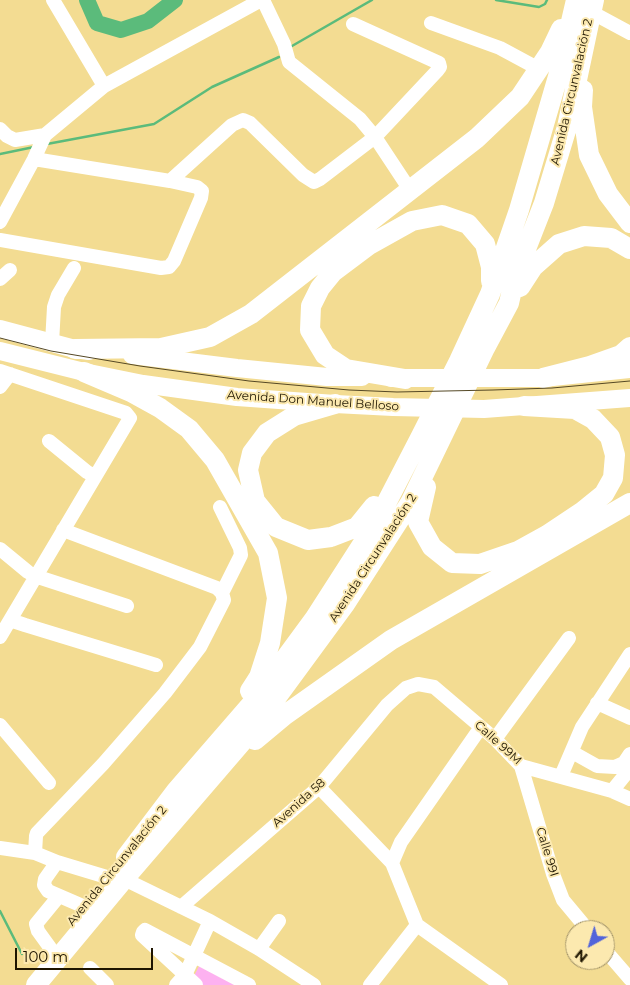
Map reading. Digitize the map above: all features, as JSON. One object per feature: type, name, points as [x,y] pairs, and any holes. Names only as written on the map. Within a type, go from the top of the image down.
[{"type":"highway","points":[[75,349],[161,348],[210,337],[251,314],[477,138],[520,97],[550,52],[585,7]]},
{"type":"highway","points":[[585,7],[582,107],[589,155],[608,194],[630,222]]},
{"type":"highway","name":"Avenida Circunvalación 2","points":[[36,985],[117,879],[176,791],[254,701],[315,618],[376,522],[459,361],[490,294],[519,210],[559,73],[585,7]]},
{"type":"highway","name":"Avenida Circunvalación 2","points":[[21,985],[85,907],[117,879],[214,775],[254,728],[345,604],[410,503],[485,348],[509,303],[515,277],[544,203],[567,127],[585,7]]},
{"type":"highway","points":[[404,379],[346,369],[325,355],[310,330],[311,306],[320,288],[333,272],[368,245],[412,221],[442,215],[468,224],[485,244],[491,267],[490,294]]},
{"type":"highway","points":[[509,303],[532,267],[559,244],[584,236],[611,238],[630,249]]},
{"type":"highway","points":[[543,378],[590,366],[621,355],[630,347]]},
{"type":"highway","points":[[84,372],[131,392],[160,408],[189,429],[215,460],[268,553],[277,598],[270,643],[259,677],[221,740]]},
{"type":"highway","points":[[335,404],[294,416],[267,433],[252,453],[248,470],[255,501],[276,526],[308,540],[331,537],[357,527],[404,469]]},
{"type":"highway","points":[[451,420],[424,492],[418,522],[432,547],[452,563],[480,564],[518,550],[547,535],[583,511],[604,494],[613,478],[615,455],[610,437],[593,419],[575,409],[524,406]]},
{"type":"highway","points":[[214,775],[285,715],[391,640],[630,503]]},
{"type":"main road","name":"Avenida Don Manuel Belloso","points":[[0,329],[75,349],[317,376],[404,379],[543,378],[630,369]]},
{"type":"main road","name":"Avenida Don Manuel Belloso","points":[[0,352],[142,384],[237,397],[393,407],[484,409],[630,398]]},
{"type":"street","points":[[53,0],[104,86]]},
{"type":"street","points":[[0,222],[40,146],[104,86],[262,0],[284,44],[289,62],[360,119],[375,137],[410,190]]},
{"type":"street","points":[[585,7],[630,33]]},
{"type":"street","points":[[432,23],[500,48],[539,69]]},
{"type":"street","points":[[170,181],[232,125],[243,120],[250,123],[303,175],[314,182],[320,180],[375,137],[440,67],[439,63],[352,24]]},
{"type":"street","points":[[0,129],[7,136],[15,140],[197,187],[202,191],[201,198],[174,261],[169,267],[161,268],[0,240]]},
{"type":"street","points":[[52,343],[54,307],[58,295],[74,268]]},
{"type":"street","points":[[0,387],[5,373],[126,412],[130,418],[0,637]]},
{"type":"street","points":[[49,441],[87,472],[95,476]]},
{"type":"street","points":[[220,508],[240,548],[240,555],[222,593]]},
{"type":"street","points":[[35,853],[37,833],[103,764],[159,700],[200,646],[224,600],[222,593],[217,588],[63,530]]},
{"type":"street","points":[[0,549],[35,576],[127,606]]},
{"type":"street","points":[[10,620],[156,665]]},
{"type":"street","points":[[495,739],[570,638]]},
{"type":"street","points":[[561,776],[582,726],[630,654]]},
{"type":"street","name":"Avenida 58","points":[[181,906],[319,787],[387,706],[406,688],[418,684],[434,687]]},
{"type":"street","name":"Calle 99M","points":[[434,687],[495,739],[521,766],[612,791],[630,799]]},
{"type":"street","points":[[597,702],[630,718]]},
{"type":"street","points":[[0,725],[49,783]]},
{"type":"street","points":[[392,862],[402,842],[480,727]]},
{"type":"street","points":[[572,752],[597,766],[615,767],[624,763],[630,754]]},
{"type":"street","name":"Calle 99I","points":[[521,766],[553,874],[563,900],[580,920]]},
{"type":"street","points":[[612,791],[630,769]]},
{"type":"street","points":[[319,787],[392,862],[417,925],[501,985]]},
{"type":"street","points":[[0,848],[35,853],[57,862],[117,879],[181,906],[259,948],[311,984]]},
{"type":"street","points":[[57,862],[45,879],[44,885],[48,890],[59,896],[85,907]]},
{"type":"street","points":[[51,949],[38,931],[36,924],[59,896]]},
{"type":"street","points":[[180,980],[194,956],[210,921]]},
{"type":"street","points":[[259,948],[279,921]]},
{"type":"street","points":[[370,985],[417,925]]},
{"type":"street","points":[[196,985],[180,980],[142,935],[145,930],[249,985]]},
{"type":"street","points":[[615,962],[630,980],[624,985]]},
{"type":"street","points":[[90,968],[108,985]]},
{"type":"shaded area","points":[[199,966],[235,985],[203,985],[194,976]]},
{"type":"waterway","points":[[87,0],[97,23],[121,30],[148,21],[175,0]]},
{"type":"waterway","points":[[292,46],[372,0]]},
{"type":"waterway","points":[[496,0],[539,7],[545,4],[547,0]]},
{"type":"waterway","points":[[47,144],[154,124],[212,87],[279,57]]},
{"type":"waterway","points":[[0,154],[34,147]]},
{"type":"waterway","points":[[0,911],[22,954]]},
{"type":"tram line","points":[[0,338],[51,351],[140,366],[249,381],[349,390],[397,392],[493,390],[552,388],[630,381]]}]
